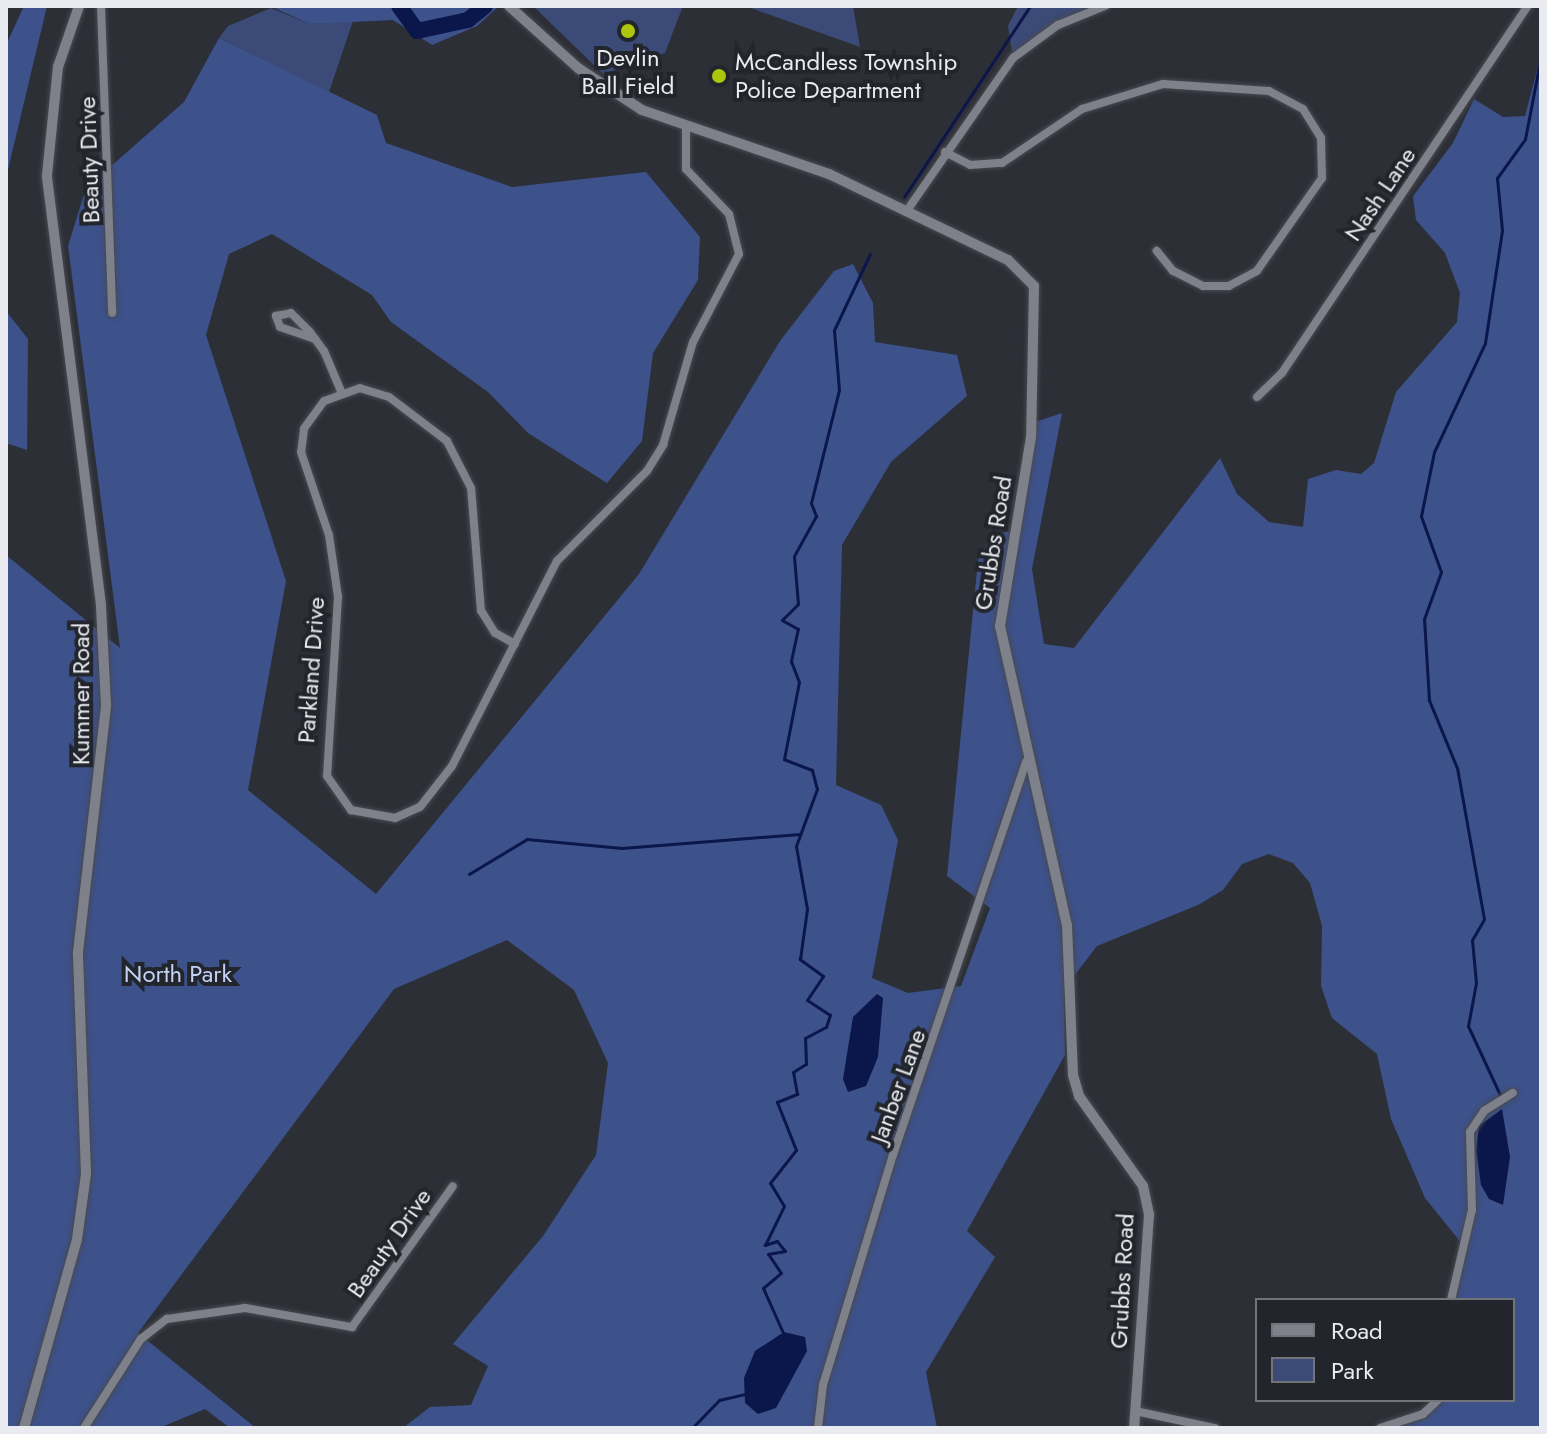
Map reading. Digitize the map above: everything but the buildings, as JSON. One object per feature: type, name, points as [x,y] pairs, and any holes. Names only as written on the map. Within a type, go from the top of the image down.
[{"type":"street","name":"Kummer Road","points":[[24,1428],[70,1269],[86,1174],[78,952],[106,705],[101,605],[48,201],[58,67],[79,6]]},
{"type":"street","name":"Beauty Drive","points":[[101,6],[112,313]]},
{"type":"street","name":"Grubbs Road","points":[[509,6],[596,81],[686,130],[820,170],[1008,260],[1036,292],[1031,437],[1000,626],[1026,762],[1067,925],[1073,1075],[1079,1096],[1143,1186],[1149,1215],[1134,1428]]},
{"type":"street","points":[[906,212],[945,152],[1022,49],[1105,6]]},
{"type":"street","name":"Nash Lane","points":[[1257,397],[1282,373],[1528,6]]},
{"type":"street","points":[[945,152],[970,165],[1002,163],[1082,109],[1163,84],[1269,91],[1303,109],[1321,138],[1322,178],[1257,271],[1229,286],[1203,286],[1179,276],[1157,251]]},
{"type":"street","name":"Parkland Drive","points":[[341,391],[312,413],[301,445],[336,572],[325,758],[338,799],[382,820],[420,807],[460,754],[565,551],[656,459],[693,342],[735,269],[734,223],[686,169],[686,130]]},
{"type":"street","points":[[315,339],[280,327],[276,316],[291,313],[315,339],[341,391],[384,394],[453,447],[471,488],[481,611],[491,629],[515,644]]},
{"type":"street","name":"Janber Lane","points":[[818,1428],[823,1385],[893,1155],[1026,762]]},
{"type":"street","points":[[1451,1298],[1472,1210],[1470,1132],[1484,1111],[1513,1093]]},
{"type":"street","name":"Beauty Drive","points":[[84,1428],[141,1339],[167,1319],[245,1308],[352,1327],[453,1186]]},
{"type":"street","points":[[1380,1428],[1423,1414],[1436,1402]]},
{"type":"street","points":[[1135,1411],[1215,1428]]},
{"type":"green space","points":[[24,6],[47,6],[6,178],[6,45]]},
{"type":"green space","points":[[270,6],[499,6],[477,26],[432,45],[393,20],[310,24]]},
{"type":"green space","points":[[533,6],[683,6],[665,53],[603,74]]},
{"type":"green space","points":[[745,6],[853,6],[860,47]]},
{"type":"green space","points":[[1018,6],[1105,6],[1073,17],[1013,58],[1008,26]]},
{"type":"green space","points":[[271,8],[310,24],[353,21],[329,92],[219,38],[228,26]]},
{"type":"green space","name":"North Park","points":[[219,38],[377,115],[386,143],[512,187],[646,172],[700,237],[698,280],[653,353],[642,441],[607,483],[528,433],[488,392],[391,322],[372,295],[272,234],[229,254],[206,335],[286,581],[248,790],[376,894],[639,574],[780,341],[834,271],[853,264],[873,303],[875,342],[957,355],[967,396],[891,462],[842,545],[836,785],[881,805],[898,840],[872,978],[908,993],[961,986],[990,908],[947,876],[978,560],[993,534],[1014,531],[1032,423],[1062,413],[1032,569],[1044,644],[1074,648],[1220,458],[1237,494],[1269,522],[1303,527],[1308,479],[1336,470],[1361,474],[1374,463],[1396,392],[1457,322],[1460,293],[1445,253],[1416,220],[1413,196],[1453,143],[1474,99],[1503,117],[1525,116],[1541,55],[1541,1428],[1380,1428],[1423,1414],[1436,1402],[1515,1402],[1515,1298],[1451,1298],[1463,1245],[1425,1198],[1391,1119],[1377,1054],[1332,1018],[1321,986],[1322,926],[1310,883],[1293,863],[1269,854],[1242,864],[1223,890],[1198,905],[1097,946],[1064,989],[1065,1055],[967,1231],[995,1257],[926,1372],[937,1428],[403,1428],[430,1407],[471,1405],[488,1366],[453,1344],[543,1236],[596,1155],[608,1063],[574,990],[507,940],[394,989],[138,1333],[256,1428],[230,1428],[205,1409],[159,1428],[6,1428],[6,555],[120,648],[68,246],[86,188],[184,102]]},
{"type":"green space","points":[[6,311],[28,339],[27,450],[6,443]]},
{"type":"shaded area","points":[[877,994],[883,998],[878,1057],[866,1086],[848,1092],[843,1079],[853,1017]]},
{"type":"shaded area","points":[[1502,1109],[1510,1157],[1503,1205],[1489,1199],[1481,1185],[1476,1150],[1479,1126]]},
{"type":"shaded area","points":[[784,1332],[805,1337],[807,1351],[776,1408],[758,1414],[745,1403],[744,1378],[755,1351]]},
{"type":"waterway","points":[[399,6],[417,31],[468,20],[485,6]]},
{"type":"waterway","points":[[904,197],[1030,6]]},
{"type":"waterway","points":[[1501,1097],[1468,1026],[1476,983],[1472,940],[1484,919],[1457,768],[1429,700],[1424,619],[1441,572],[1421,516],[1434,452],[1485,343],[1502,230],[1497,178],[1525,139],[1541,56]]},
{"type":"waterway","points":[[784,1335],[763,1288],[781,1273],[768,1254],[785,1251],[777,1241],[765,1245],[784,1206],[770,1183],[796,1150],[777,1102],[797,1094],[793,1072],[806,1064],[805,1038],[826,1027],[830,1015],[807,1000],[823,976],[800,959],[807,909],[796,846],[817,789],[812,770],[784,759],[799,682],[791,661],[798,629],[782,620],[798,604],[794,556],[816,516],[811,503],[839,390],[834,330],[870,254]]},
{"type":"waterway","points":[[469,874],[527,839],[622,848],[800,834]]},
{"type":"waterway","points":[[692,1428],[719,1400],[744,1394]]},
{"type":"place","name":"Devlin Ball Field","points":[[628,31]]},
{"type":"place","name":"McCandless Township Police Department","points":[[719,76]]}]
